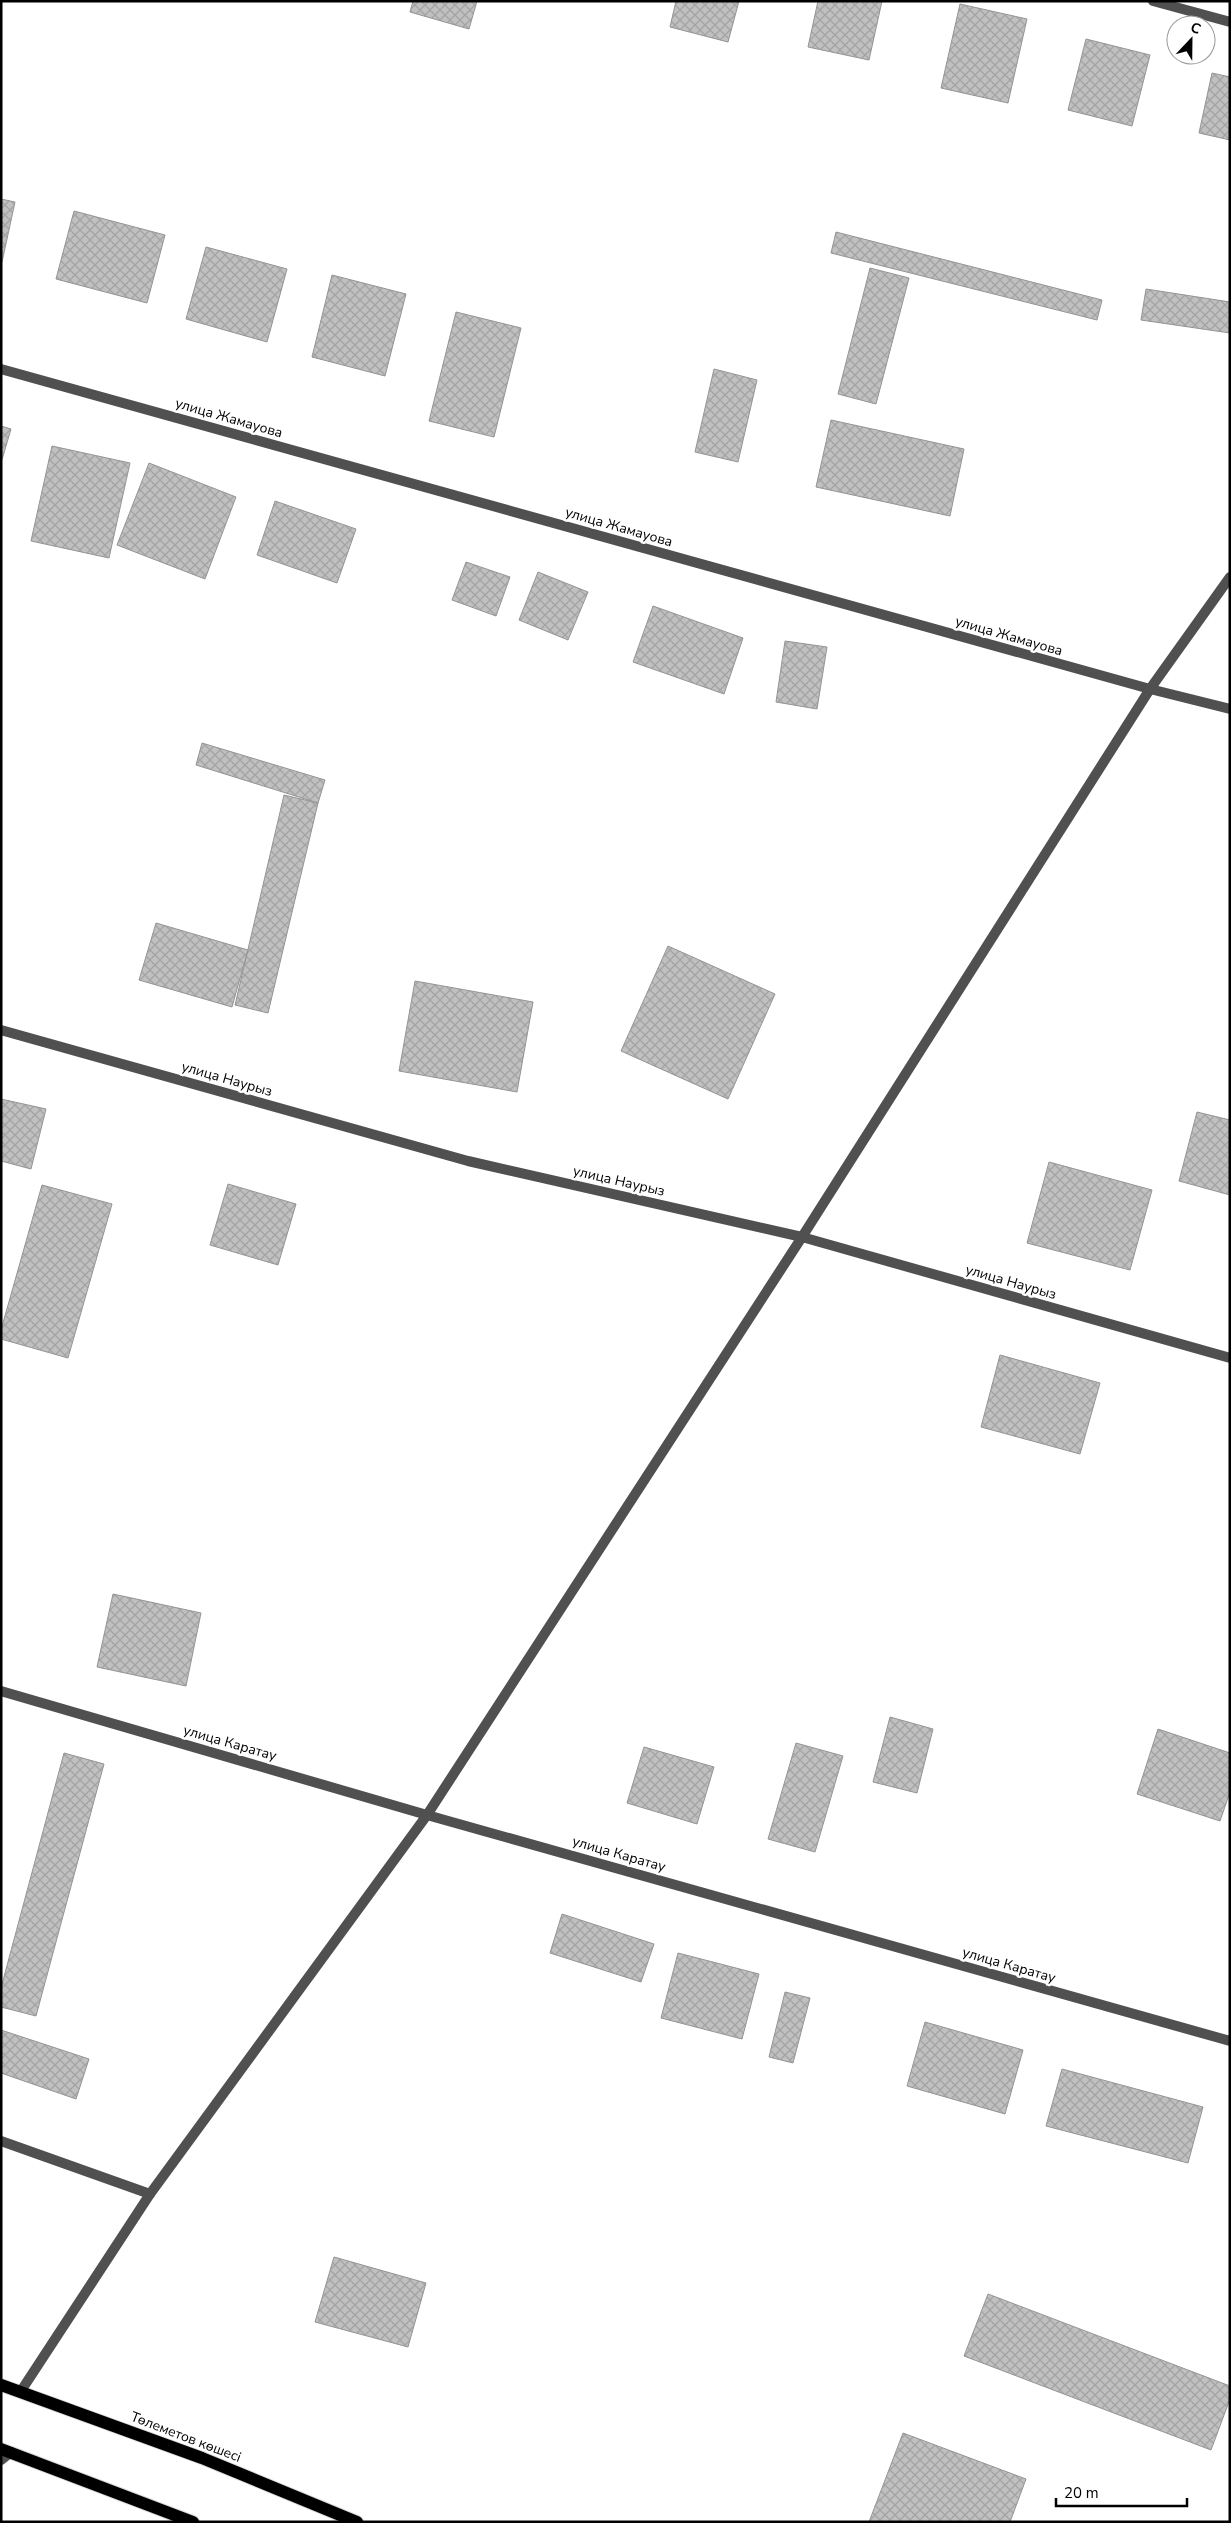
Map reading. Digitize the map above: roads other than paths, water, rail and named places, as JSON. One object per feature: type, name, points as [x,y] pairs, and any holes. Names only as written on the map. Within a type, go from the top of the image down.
[{"type":"main road","name":"Төлеметов көшесі","points":[[1,2385],[202,2458],[357,2522]]},
{"type":"main road","points":[[5,2454],[193,2522]]},
{"type":"street","points":[[1153,1],[1230,22]]},
{"type":"street","name":"улица Жамауова","points":[[1,369],[1150,689],[1230,709]]},
{"type":"street","points":[[20,2391],[150,2194],[427,1814],[802,1237],[1150,689],[1230,578]]},
{"type":"street","name":"улица Наурыз","points":[[1,1030],[468,1160],[802,1237],[1230,1358]]},
{"type":"street","name":"улица Каратау","points":[[1,1691],[427,1814],[1230,2041]]},
{"type":"street","points":[[1,2141],[150,2194]]}]
